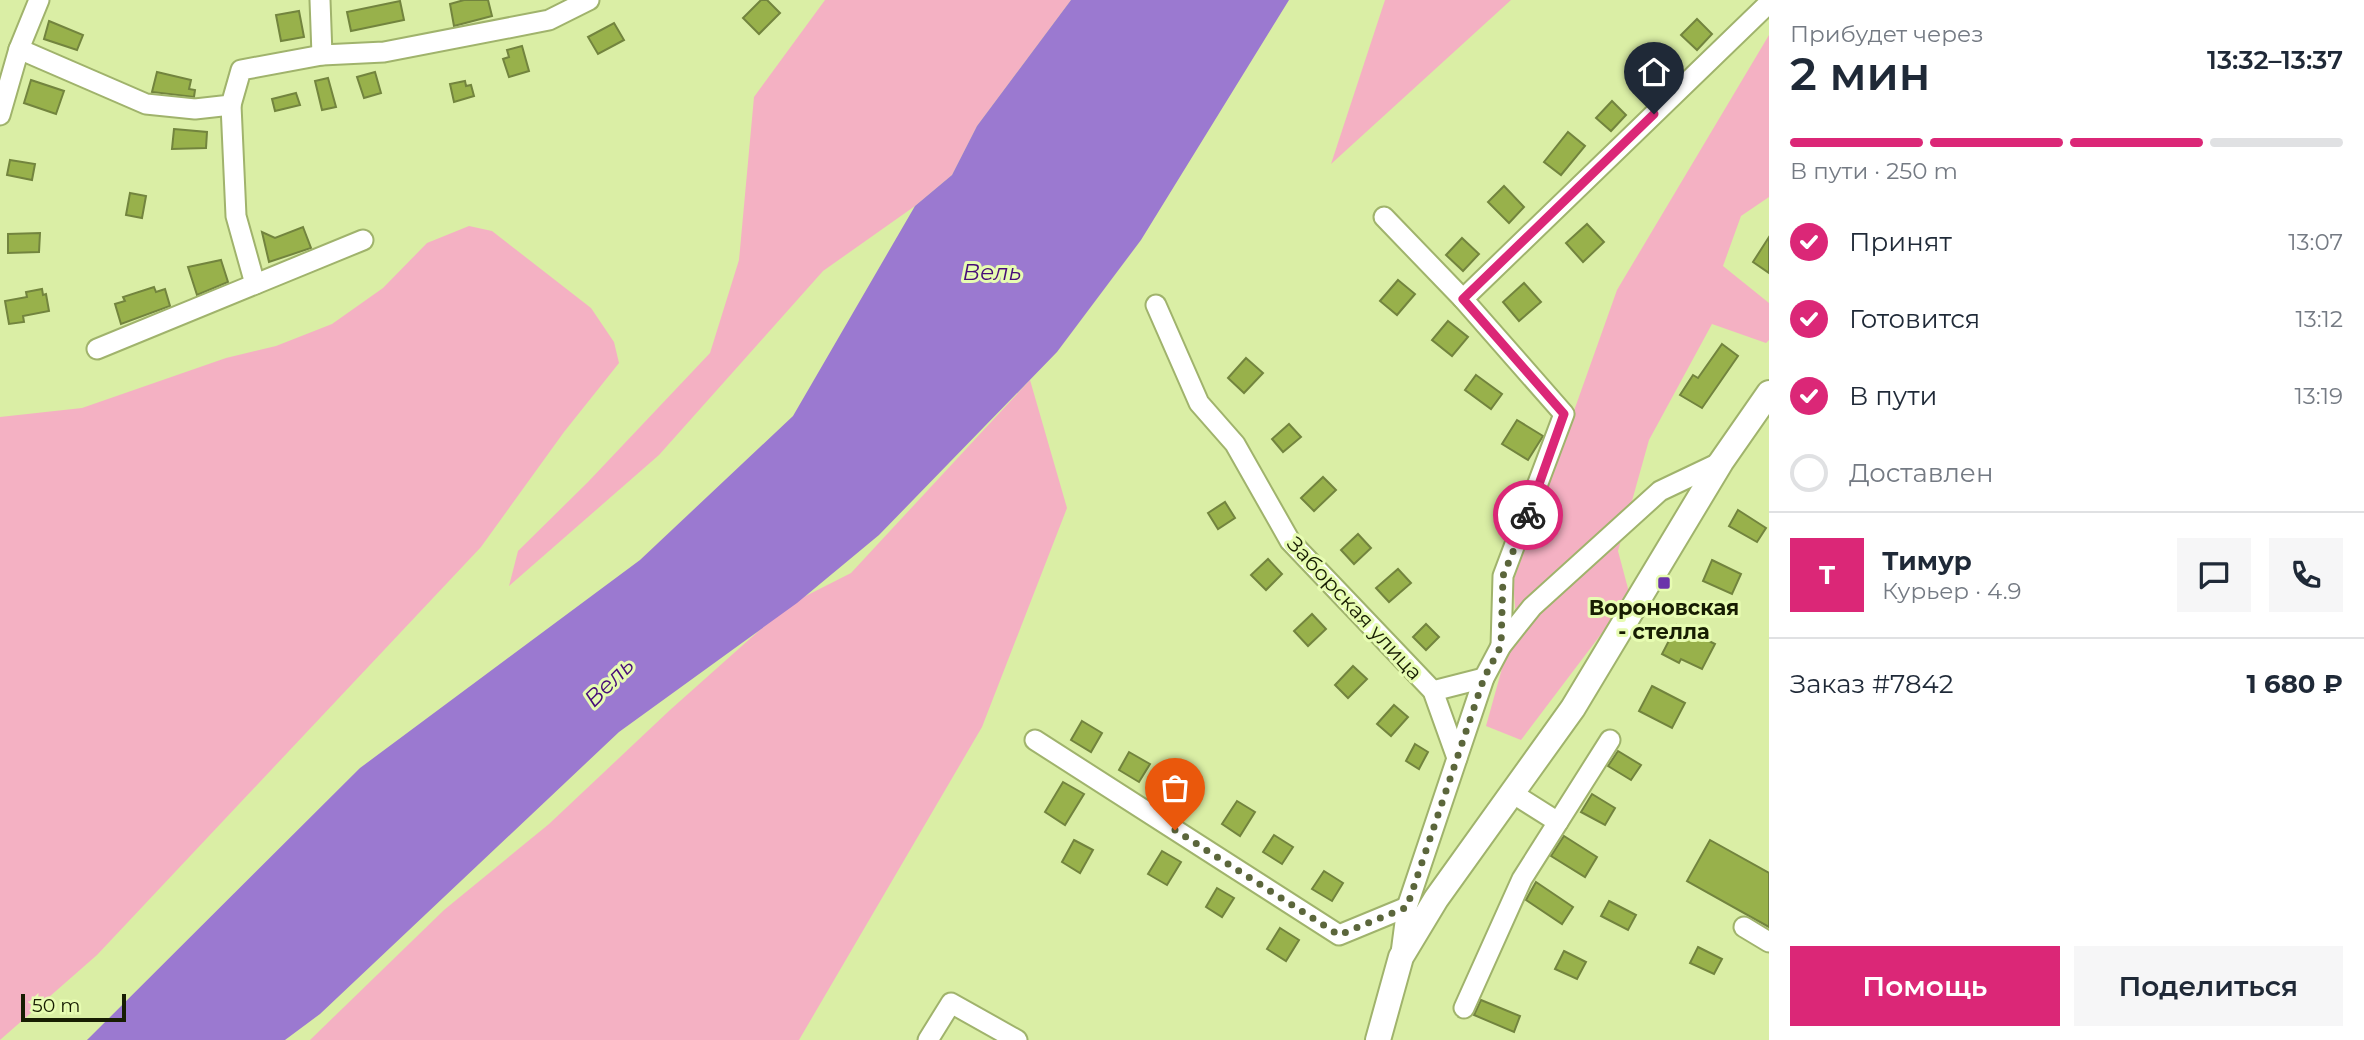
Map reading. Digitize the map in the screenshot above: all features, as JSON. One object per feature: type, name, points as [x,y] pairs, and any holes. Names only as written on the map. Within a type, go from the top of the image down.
[{"type":"main road","points":[[1378,1040],[1401,957],[1436,899],[1573,708],[1721,462],[1769,393]]},
{"type":"street","points":[[0,115],[19,49],[40,0]]},
{"type":"street","points":[[320,0],[322,55]]},
{"type":"street","points":[[256,284],[236,216],[231,105],[241,70],[322,55],[384,52],[550,20],[589,0]]},
{"type":"street","points":[[1463,299],[1769,3]]},
{"type":"street","points":[[19,49],[146,103],[195,109],[231,105]]},
{"type":"street","points":[[1384,217],[1463,299],[1564,414],[1503,576],[1501,646]]},
{"type":"street","points":[[97,349],[363,240]]},
{"type":"street","name":"Заборская улица","points":[[1156,305],[1199,403],[1235,444],[1290,541],[1433,691]]},
{"type":"street","points":[[1401,957],[1407,907],[1484,678],[1501,646],[1532,607],[1660,491],[1721,462]]},
{"type":"street","points":[[1457,758],[1433,691],[1484,678]]},
{"type":"street","points":[[1035,740],[1339,935],[1407,907]]},
{"type":"street","points":[[1464,1008],[1522,879],[1610,740]]},
{"type":"street","points":[[1512,793],[1558,822]]},
{"type":"street","points":[[1744,926],[1769,942]]},
{"type":"street","points":[[928,1040],[951,1003],[1017,1040]]},
{"type":"shaded area","points":[[825,0],[1071,0],[977,126],[952,175],[915,206],[823,271],[659,455],[509,586],[518,551],[588,482],[710,353],[739,260],[754,97]]},
{"type":"shaded area","points":[[1385,0],[1511,0],[1331,164]]},
{"type":"shaded area","points":[[1769,35],[1769,197],[1741,216],[1723,266],[1769,303],[1769,340],[1766,343],[1712,324],[1649,440],[1618,551],[1630,596],[1521,740],[1486,726],[1516,618],[1513,582],[1617,290]]},
{"type":"shaded area","points":[[469,226],[492,231],[591,308],[614,342],[619,363],[564,432],[481,547],[97,955],[0,1040],[0,417],[82,408],[226,358],[276,346],[332,324],[383,288],[427,243]]},
{"type":"shaded area","points":[[1030,380],[1067,508],[982,727],[799,1040],[310,1040],[444,910],[549,824],[670,710],[788,605],[851,573]]},
{"type":"water","name":"Вель","points":[[1071,0],[1289,0],[1141,240],[1057,352],[879,535],[797,603],[619,732],[320,1014],[285,1040],[87,1040],[360,768],[640,560],[793,416],[915,206],[952,175],[977,126]]},
{"type":"building","points":[[464,0],[488,0],[492,16],[454,26],[450,4]]},
{"type":"building","points":[[761,0],[767,0],[780,13],[759,34],[743,18]]},
{"type":"building","points":[[400,1],[404,20],[351,31],[347,12]]},
{"type":"building","points":[[299,11],[304,37],[281,41],[276,15]]},
{"type":"building","points":[[1697,19],[1712,34],[1697,50],[1681,35]]},
{"type":"building","points":[[49,21],[83,35],[77,50],[44,39]]},
{"type":"building","points":[[614,23],[624,40],[598,54],[588,37]]},
{"type":"building","points":[[522,46],[529,71],[509,77],[503,59],[509,57],[507,50]]},
{"type":"building","points":[[1643,55],[1646,58],[1649,55],[1668,74],[1644,97],[1626,79],[1632,73],[1628,69]]},
{"type":"building","points":[[157,72],[191,80],[189,89],[195,90],[194,97],[152,92]]},
{"type":"building","points":[[375,72],[381,93],[364,98],[357,77]]},
{"type":"building","points":[[328,78],[336,107],[322,110],[315,81]]},
{"type":"building","points":[[31,80],[64,91],[56,114],[24,103]]},
{"type":"building","points":[[465,81],[466,86],[471,85],[474,96],[454,102],[450,84]]},
{"type":"building","points":[[296,93],[300,105],[275,111],[272,99]]},
{"type":"building","points":[[1612,101],[1626,115],[1611,131],[1596,118]]},
{"type":"building","points":[[174,129],[207,132],[206,148],[172,149]]},
{"type":"building","points":[[1568,132],[1585,146],[1561,175],[1544,162]]},
{"type":"building","points":[[10,160],[35,164],[32,180],[7,175]]},
{"type":"building","points":[[1504,186],[1524,207],[1509,223],[1488,202]]},
{"type":"building","points":[[130,193],[146,196],[142,218],[126,215]]},
{"type":"building","points":[[1587,224],[1604,242],[1583,262],[1566,243]]},
{"type":"building","points":[[303,227],[311,248],[269,262],[262,232],[275,238]]},
{"type":"building","points":[[40,233],[39,252],[8,253],[8,234]]},
{"type":"building","points":[[1769,237],[1769,273],[1753,262]]},
{"type":"building","points":[[1462,238],[1479,254],[1463,271],[1446,255]]},
{"type":"building","points":[[221,260],[228,282],[197,295],[188,267]]},
{"type":"building","points":[[1398,280],[1415,294],[1397,315],[1380,301]]},
{"type":"building","points":[[1524,283],[1541,302],[1519,321],[1503,302]]},
{"type":"building","points":[[154,287],[156,292],[165,289],[170,306],[121,324],[115,304],[125,301],[123,297]]},
{"type":"building","points":[[42,289],[43,295],[46,294],[49,311],[23,316],[24,322],[9,324],[5,301],[27,297],[26,292]]},
{"type":"building","points":[[1448,321],[1468,337],[1452,356],[1432,340]]},
{"type":"building","points":[[1722,344],[1738,356],[1702,408],[1680,395],[1693,375],[1698,378]]},
{"type":"building","points":[[1246,358],[1263,373],[1244,393],[1228,378]]},
{"type":"building","points":[[1476,375],[1502,394],[1491,409],[1465,390]]},
{"type":"building","points":[[1517,420],[1543,436],[1528,460],[1502,444]]},
{"type":"building","points":[[1289,424],[1301,437],[1283,452],[1272,439]]},
{"type":"building","points":[[1323,477],[1336,490],[1314,511],[1301,498]]},
{"type":"building","points":[[1225,502],[1235,518],[1218,529],[1208,513]]},
{"type":"building","points":[[1738,510],[1766,528],[1757,542],[1729,526]]},
{"type":"building","points":[[1358,534],[1371,548],[1354,564],[1341,550]]},
{"type":"building","points":[[1268,559],[1282,574],[1266,590],[1251,575]]},
{"type":"building","points":[[1712,560],[1741,574],[1732,594],[1703,581]]},
{"type":"building","points":[[1398,569],[1411,583],[1389,602],[1376,588]]},
{"type":"building","points":[[1312,614],[1326,629],[1308,646],[1294,631]]},
{"type":"building","points":[[1426,624],[1439,637],[1426,650],[1413,637]]},
{"type":"building","points":[[1677,625],[1715,644],[1702,669],[1681,659],[1679,663],[1662,654]]},
{"type":"building","points":[[1353,666],[1367,679],[1348,698],[1335,685]]},
{"type":"building","points":[[1652,686],[1685,703],[1672,728],[1639,711]]},
{"type":"building","points":[[1394,705],[1408,717],[1391,736],[1377,724]]},
{"type":"building","points":[[1082,721],[1102,733],[1091,752],[1071,740]]},
{"type":"building","points":[[1415,744],[1428,752],[1419,769],[1406,761]]},
{"type":"building","points":[[1618,751],[1641,765],[1631,780],[1608,766]]},
{"type":"building","points":[[1129,752],[1150,764],[1139,782],[1119,770]]},
{"type":"building","points":[[1179,775],[1201,788],[1188,811],[1166,798]]},
{"type":"building","points":[[1063,782],[1084,794],[1065,825],[1045,812]]},
{"type":"building","points":[[1592,794],[1615,808],[1605,825],[1581,812]]},
{"type":"building","points":[[1237,801],[1255,812],[1240,836],[1222,824]]},
{"type":"building","points":[[1274,835],[1293,847],[1282,864],[1263,852]]},
{"type":"building","points":[[1564,836],[1597,857],[1585,877],[1551,856]]},
{"type":"building","points":[[1074,840],[1093,850],[1080,873],[1062,862]]},
{"type":"building","points":[[1710,840],[1769,873],[1769,927],[1687,881]]},
{"type":"building","points":[[1162,851],[1181,862],[1167,885],[1148,874]]},
{"type":"building","points":[[1324,871],[1343,883],[1332,901],[1312,889]]},
{"type":"building","points":[[1536,882],[1573,907],[1562,924],[1526,900]]},
{"type":"building","points":[[1217,888],[1234,898],[1222,917],[1206,907]]},
{"type":"building","points":[[1609,901],[1636,915],[1628,930],[1601,916]]},
{"type":"building","points":[[1280,928],[1299,940],[1286,961],[1267,949]]},
{"type":"building","points":[[1698,947],[1722,959],[1714,974],[1690,963]]},
{"type":"building","points":[[1564,951],[1586,962],[1577,979],[1555,969]]},
{"type":"building","points":[[1481,1000],[1520,1016],[1514,1032],[1474,1015]]},
{"type":"way so far","points":[[1175,830],[1339,935],[1407,907],[1484,678],[1501,646],[1503,576],[1528,515]]},
{"type":"place","name":"Вороновская - стелла","points":[[1664,583]]},
{"type":"route","points":[[1528,515],[1564,414],[1463,299],[1654,114]]}]
